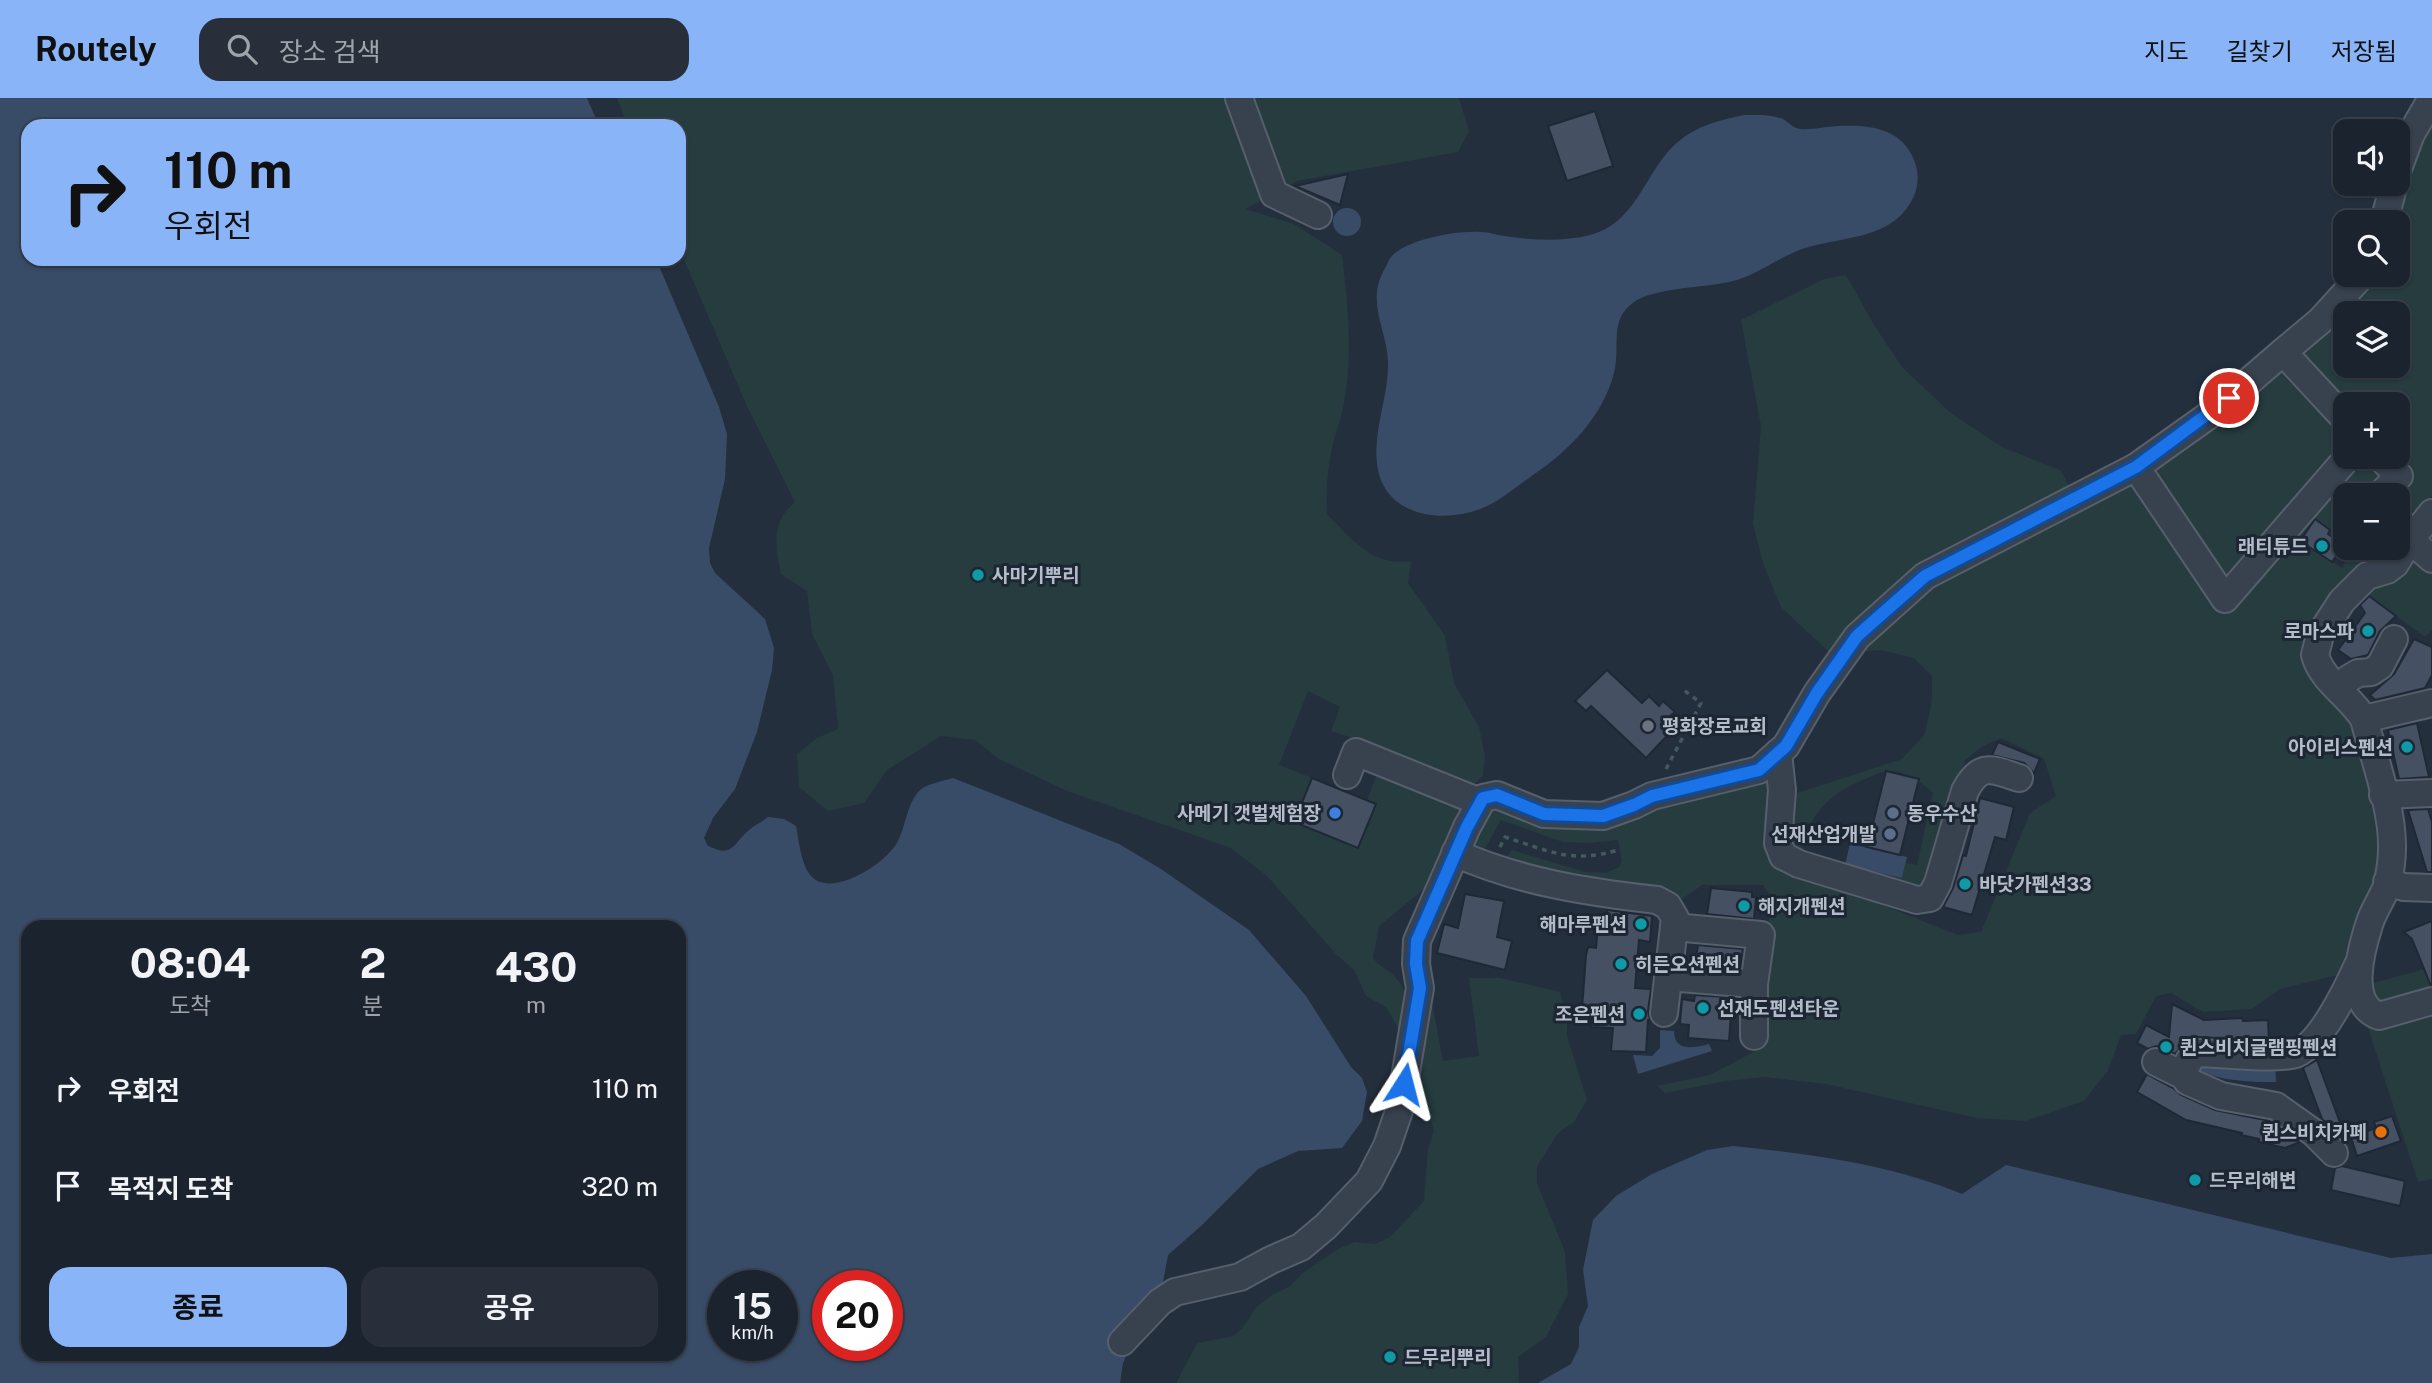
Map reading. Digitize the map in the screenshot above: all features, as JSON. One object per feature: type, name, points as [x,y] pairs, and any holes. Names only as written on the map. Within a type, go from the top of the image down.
[{"type":"lane","points":[[1238,98],[1274,194],[1318,215]]},
{"type":"lane","points":[[2410,137],[2432,98]]},
{"type":"lane","points":[[1122,1342],[1160,1302],[1175,1292],[1240,1277],[1301,1247],[1326,1226],[1369,1181],[1387,1146],[1400,1108],[1420,988],[1416,964],[1417,941],[1455,853],[1483,798],[1497,795],[1544,814],[1603,816],[1664,793],[1759,770],[1786,746],[1817,693],[1857,636],[1925,576],[2136,467],[2213,413],[2320,321],[2351,287]]},
{"type":"lane","points":[[2283,352],[2333,406]]},
{"type":"lane","points":[[2136,467],[2225,600],[2338,469]]},
{"type":"lane","points":[[2391,469],[2399,477],[2393,483]]},
{"type":"lane","points":[[2432,513],[2410,540],[2432,559]]},
{"type":"lane","points":[[2183,1073],[2191,1057],[2200,1053],[2295,1055],[2311,1043],[2328,1022],[2348,987],[2391,870],[2392,839],[2364,719],[2317,664],[2315,655],[2320,635],[2342,601],[2367,576],[2387,570],[2398,560]]},
{"type":"lane","points":[[2340,689],[2348,679],[2358,673],[2371,672],[2380,666],[2394,639]]},
{"type":"lane","points":[[2364,719],[2429,711]]},
{"type":"lane","points":[[1347,775],[1356,752],[1480,802]]},
{"type":"lane","points":[[1778,753],[1782,790],[1778,843],[1783,856],[1799,864],[1917,900],[1930,898],[1938,883],[1965,791],[1972,778],[1982,770],[1995,771],[2019,779]]},
{"type":"lane","points":[[2383,795],[2432,793]]},
{"type":"lane","points":[[1455,853],[1489,868],[1543,883],[1657,900],[1668,906],[1675,918],[1664,1013]]},
{"type":"lane","points":[[2387,882],[2404,887],[2432,888]]},
{"type":"lane","points":[[1674,927],[1761,935],[1754,984],[1754,1036]]},
{"type":"lane","points":[[2362,953],[2359,977],[2361,993],[2364,1005],[2371,1013],[2379,1016],[2390,1015],[2432,1001]]},
{"type":"lane","points":[[1668,977],[1754,984]]},
{"type":"lane","points":[[2156,1062],[2183,1073]]},
{"type":"lane","points":[[2183,1073],[2187,1081],[2221,1096],[2276,1106],[2314,1133],[2334,1153]]},
{"type":"path","points":[[1664,793],[1666,765],[1701,703],[1682,688]]},
{"type":"path","points":[[1489,868],[1505,837],[1566,857],[1595,856],[1618,850]]},
{"type":"green space","points":[[617,98],[1459,98],[1469,131],[1458,152],[1297,181],[1246,209],[1294,224],[1342,255],[1348,310],[1347,383],[1329,465],[1327,514],[1354,541],[1374,555],[1397,562],[1411,561],[1408,583],[1445,636],[1454,683],[1479,727],[1485,756],[1483,776],[1473,785],[1377,746],[1331,731],[1340,707],[1308,691],[1279,765],[1312,778],[1295,822],[1376,804],[1367,800],[1379,769],[1471,806],[1434,881],[1379,926],[1373,958],[1400,982],[1406,997],[1404,1039],[1386,1007],[1366,996],[1354,970],[1336,954],[1267,876],[1231,848],[1067,791],[999,759],[975,740],[941,736],[887,770],[864,803],[828,811],[799,787],[797,754],[817,738],[838,729],[833,675],[812,634],[807,591],[781,574],[779,564],[776,544],[778,526],[787,509],[795,502],[746,404],[686,264],[686,119],[625,119]]},
{"type":"green space","points":[[2432,120],[2432,496],[2420,517],[2410,509],[2410,483],[2333,483],[2333,537],[2328,534],[2330,530],[2315,520],[2300,541],[2342,568],[2344,560],[2380,560],[2308,647],[2356,728],[2380,820],[2380,885],[2342,974],[2280,989],[2252,1009],[2203,1012],[2171,993],[2156,996],[2136,1034],[2121,1035],[2108,1070],[2084,1101],[2025,1121],[1977,1118],[1826,1084],[1765,1077],[1725,1081],[1665,1093],[1657,1086],[1710,1075],[1759,1049],[1759,1016],[1770,895],[1763,885],[1702,885],[1678,902],[1614,881],[1593,881],[1502,863],[1512,850],[1585,872],[1606,873],[1619,867],[1622,861],[1618,840],[1563,842],[1501,820],[1483,852],[1465,845],[1491,804],[1633,813],[1770,781],[1771,861],[1958,935],[1981,932],[2030,813],[2056,796],[2044,759],[2001,738],[1983,746],[1965,760],[1924,895],[1845,865],[1902,878],[1906,863],[1917,865],[1933,793],[1917,780],[1904,774],[1890,771],[1881,773],[1841,791],[1824,805],[1811,823],[1801,845],[1807,857],[1786,849],[1786,806],[1797,793],[1902,759],[1925,734],[1932,700],[1932,676],[1914,658],[1882,650],[1831,654],[1781,607],[1764,566],[1753,524],[1761,426],[1741,320],[1824,279],[1846,275],[1902,367],[1952,414],[2002,447],[2060,470],[2081,505],[2333,303],[2333,378],[2410,378],[2410,301],[2336,301],[2353,287],[2410,287],[2410,210],[2400,210],[2403,196],[2410,196],[2410,157]]},
{"type":"green space","points":[[2413,551],[2432,567],[2432,630],[2425,637],[2366,594],[2403,560],[2410,560]]},
{"type":"green space","points":[[2432,967],[2432,992],[2376,1006],[2370,984]]},
{"type":"green space","points":[[1469,978],[1500,978],[1560,992],[1567,1018],[1567,1036],[1587,1100],[1574,1122],[1558,1133],[1537,1166],[1537,1183],[1565,1252],[1568,1294],[1546,1337],[1518,1357],[1519,1383],[1176,1383],[1197,1343],[1234,1336],[1245,1325],[1255,1308],[1272,1295],[1289,1287],[1303,1273],[1336,1250],[1355,1242],[1375,1244],[1390,1237],[1424,1201],[1428,1148],[1434,1131],[1415,1067],[1428,981],[1443,1061],[1479,1056]]},
{"type":"green space","points":[[2432,1009],[2432,1179],[2418,1182],[2368,1028]]},
{"type":"water","points":[[0,98],[587,98],[596,119],[21,119],[21,266],[659,266],[719,407],[727,434],[725,479],[709,548],[710,563],[715,573],[765,619],[774,648],[772,670],[757,732],[735,789],[713,818],[704,838],[708,846],[727,850],[768,817],[784,819],[796,826],[803,860],[812,877],[821,882],[846,881],[871,868],[892,850],[898,841],[911,804],[921,789],[953,778],[1119,844],[1161,869],[1249,930],[1306,996],[1351,1067],[1362,1078],[1367,1092],[1362,1121],[1342,1148],[1298,1151],[1258,1169],[1168,1255],[1161,1293],[1136,1334],[1123,1363],[1120,1383],[0,1383]]},
{"type":"water","points":[[1744,115],[1778,117],[1799,129],[1853,126],[1889,133],[1908,148],[1914,160],[1918,179],[1913,198],[1903,213],[1877,230],[1797,251],[1733,281],[1655,293],[1634,302],[1621,317],[1614,373],[1602,404],[1593,418],[1572,444],[1494,502],[1464,514],[1430,515],[1401,504],[1389,494],[1381,480],[1376,450],[1388,375],[1387,350],[1377,294],[1389,259],[1416,242],[1457,233],[1484,232],[1525,239],[1558,239],[1590,235],[1606,229],[1630,207],[1667,153],[1686,135],[1718,121]]},
{"type":"water","points":[[1347,208],[1357,212],[1361,222],[1357,232],[1347,236],[1337,232],[1333,222],[1337,212]]},
{"type":"water","points":[[1850,844],[1907,857],[1902,878],[1845,865]]},
{"type":"water","points":[[1660,1030],[1674,1031],[1677,1042],[1681,1045],[1691,1047],[1709,1044],[1712,1051],[1638,1074],[1633,1055],[1652,1056],[1660,1048]]},
{"type":"water","points":[[2195,1063],[2275,1064],[2276,1082],[2214,1076],[2194,1069]]},
{"type":"water","points":[[1733,1146],[1820,1157],[1878,1168],[1962,1194],[2006,1165],[2391,1258],[2432,1254],[2432,1383],[1538,1383],[1571,1364],[1579,1347],[1579,1327],[1588,1306],[1583,1270],[1593,1220],[1616,1196],[1652,1174],[1707,1150]]},
{"type":"building","points":[[1595,111],[1613,166],[1567,181],[1548,126]]},
{"type":"building","points":[[1348,174],[1340,205],[1295,186]]},
{"type":"building","name":"래티튜드","points":[[2315,519],[2330,530],[2328,534],[2333,538],[2333,560],[2332,562],[2300,541]]},
{"type":"building","name":"로마스파","points":[[2369,596],[2396,616],[2380,631],[2368,655],[2351,659],[2338,650],[2365,613],[2360,605]]},
{"type":"building","points":[[2414,639],[2432,647],[2432,675],[2425,688],[2375,700],[2370,695],[2394,674]]},
{"type":"building","points":[[1607,670],[1642,703],[1649,696],[1659,706],[1663,701],[1675,712],[1671,715],[1679,723],[1646,758],[1591,706],[1586,711],[1575,701]]},
{"type":"building","name":"아이리스펜션","points":[[2417,723],[2429,777],[2399,779],[2388,730]]},
{"type":"building","points":[[1998,742],[2040,759],[2034,773],[2024,763],[1992,755]]},
{"type":"building","name":"동우수산","points":[[1886,771],[1919,779],[1900,855],[1867,847]]},
{"type":"building","name":"사메기 갯벌체험장","points":[[1312,778],[1376,804],[1358,848],[1294,822]]},
{"type":"building","points":[[1980,798],[2014,807],[2006,840],[1995,837],[1972,915],[1943,907],[1953,888],[1963,855],[1966,856]]},
{"type":"building","points":[[2428,809],[2432,822],[2432,872],[2427,872],[2408,810]]},
{"type":"building","name":"해지개펜션","points":[[1711,888],[1752,892],[1752,897],[1756,897],[1754,919],[1707,914]]},
{"type":"building","points":[[1465,894],[1504,901],[1497,937],[1512,941],[1505,970],[1437,953],[1444,924],[1458,928]]},
{"type":"building","points":[[1607,910],[1652,916],[1650,942],[1639,940],[1635,988],[1651,989],[1646,1052],[1611,1051],[1613,1028],[1591,1027],[1592,1010],[1582,1009],[1588,947],[1596,948],[1599,914],[1607,914]]},
{"type":"building","points":[[2432,921],[2431,986],[2412,939],[2404,932]]},
{"type":"building","points":[[1698,945],[1743,949],[1740,967],[1695,963]]},
{"type":"building","name":"선재도펜션타운","points":[[1695,995],[1725,997],[1723,1015],[1731,1015],[1729,1041],[1688,1038],[1689,1025],[1680,1024],[1682,999],[1694,1001]]},
{"type":"building","points":[[2172,1004],[2204,1020],[2268,1020],[2269,1041],[2199,1037],[2184,1043],[2175,1054],[2156,1046],[2148,1049],[2137,1043],[2146,1025],[2169,1037]]},
{"type":"building","points":[[2317,1060],[2342,1128],[2334,1130],[2322,1119],[2303,1068]]},
{"type":"building","points":[[2147,1074],[2181,1095],[2215,1110],[2270,1121],[2300,1142],[2285,1148],[2259,1142],[2259,1139],[2241,1135],[2242,1133],[2186,1120],[2137,1092]]},
{"type":"building","name":"퀸스비치카페","points":[[2392,1116],[2401,1141],[2357,1156],[2351,1137],[2376,1128],[2374,1122]]},
{"type":"building","points":[[2342,1166],[2405,1181],[2400,1206],[2331,1190],[2335,1168]]},
{"type":"place","name":"래티튜드","points":[[2322,546]]},
{"type":"place","name":"사마기뿌리","points":[[978,575]]},
{"type":"place","name":"로마스파","points":[[2368,631]]},
{"type":"place","name":"평화장로교회","points":[[1648,726]]},
{"type":"place","name":"아이리스펜션","points":[[2407,747]]},
{"type":"place","name":"사메기 갯벌체험장","points":[[1335,813]]},
{"type":"place","name":"동우수산","points":[[1893,813]]},
{"type":"place","name":"선재산업개발","points":[[1890,834]]},
{"type":"place","name":"바닷가펜션33","points":[[1965,884]]},
{"type":"place","name":"해지개펜션","points":[[1744,906]]},
{"type":"place","name":"해마루펜션","points":[[1641,924]]},
{"type":"place","name":"히든오션펜션","points":[[1621,964]]},
{"type":"place","name":"선재도펜션타운","points":[[1703,1008]]},
{"type":"place","name":"조은펜션","points":[[1639,1014]]},
{"type":"place","name":"퀸스비치글램핑펜션","points":[[2166,1047]]},
{"type":"place","name":"퀸스비치카페","points":[[2381,1132]]},
{"type":"place","name":"드무리해변","points":[[2195,1180]]},
{"type":"place","name":"드무리뿌리","points":[[1390,1357]]},
{"type":"route","points":[[1404,1084],[1420,988],[1416,964],[1417,941],[1467,827],[1483,798],[1497,795],[1544,814],[1603,816],[1652,796],[1759,770],[1786,746],[1817,693],[1857,636],[1925,576],[2136,467],[2213,413],[2229,398]]}]
